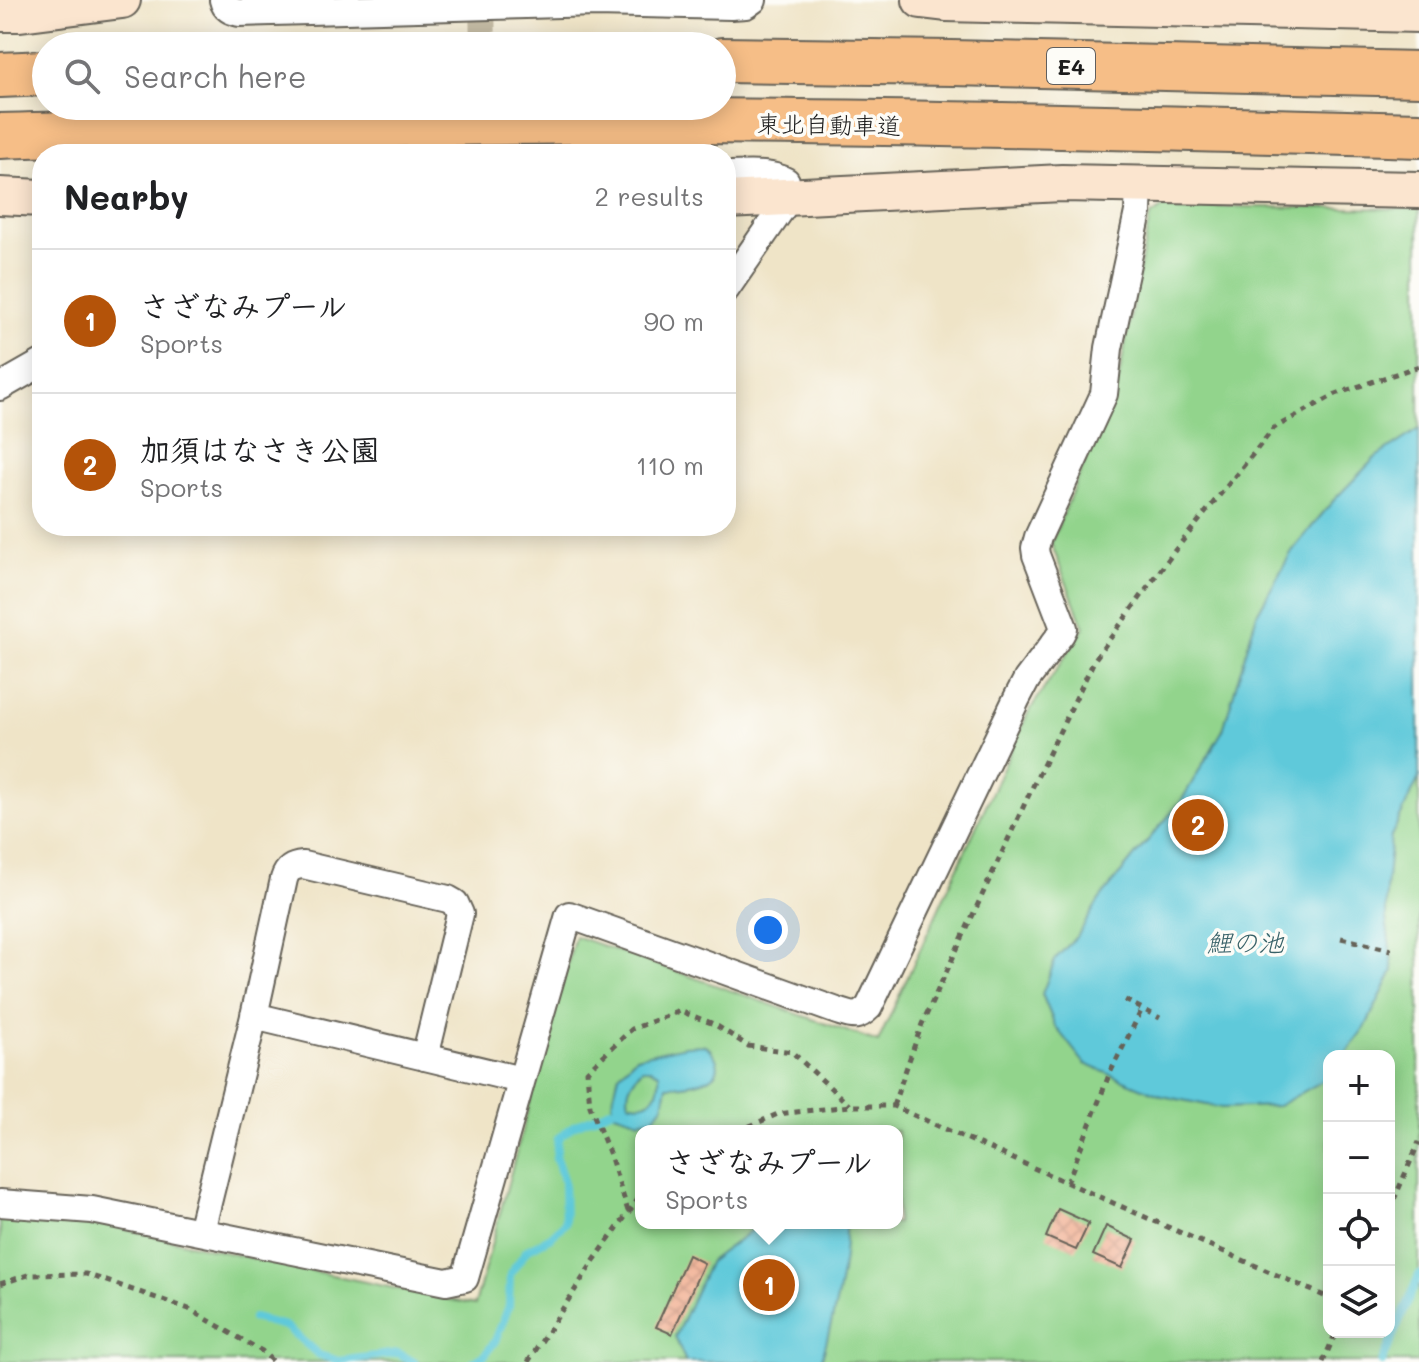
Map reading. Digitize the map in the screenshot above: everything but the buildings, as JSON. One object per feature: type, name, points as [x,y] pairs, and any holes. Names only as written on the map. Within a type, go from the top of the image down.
[{"type":"highway","name":"E4","points":[[736,60],[1419,74]]},
{"type":"highway","points":[[0,75],[32,74]]},
{"type":"highway","name":"東北自動車道","points":[[0,136],[660,121],[1419,135]]},
{"type":"street","points":[[0,13],[122,0]]},
{"type":"street","points":[[223,0],[231,11],[239,13],[596,3],[731,6],[746,5],[753,0]]},
{"type":"street","points":[[938,1],[1419,14]]},
{"type":"street","points":[[736,175],[782,179],[786,181],[789,198],[736,275]]},
{"type":"street","points":[[0,1203],[92,1210],[446,1282],[465,1278],[569,915],[853,1016],[861,1015],[869,1007],[1017,698],[1064,628],[1035,548],[1104,394],[1109,348],[1138,212],[1139,184]]},
{"type":"street","points":[[736,200],[1015,185],[1139,184],[1419,190]]},
{"type":"street","points":[[0,196],[32,198]]},
{"type":"street","points":[[0,387],[32,369]]},
{"type":"street","points":[[201,1231],[284,879],[293,866],[303,865],[455,903],[460,914],[425,1057]]},
{"type":"street","points":[[254,1016],[521,1080]]},
{"type":"path","points":[[893,1106],[922,1024],[1095,659],[1176,549],[1274,428],[1336,394],[1419,366]]},
{"type":"path","points":[[1341,938],[1391,950]]},
{"type":"path","points":[[1125,1000],[1160,1018]]},
{"type":"path","points":[[1067,1183],[1109,1075],[1142,1009]]},
{"type":"path","points":[[628,1211],[590,1106],[587,1071],[632,1029],[680,1011],[714,1024],[748,1046],[792,1052],[850,1106]]},
{"type":"path","points":[[752,1125],[778,1114],[850,1106],[893,1106],[1323,1295]]},
{"type":"path","points":[[1395,1197],[1419,1142]]},
{"type":"path","points":[[528,1362],[635,1202]]},
{"type":"path","points":[[0,1284],[28,1275],[86,1274],[189,1309],[262,1351],[273,1362]]},
{"type":"path","points":[[1323,1362],[1333,1338]]},
{"type":"green space","points":[[1165,206],[1419,209],[1419,1362],[0,1362],[0,1218],[82,1219],[475,1305],[575,936],[878,1042],[1028,713],[1084,628],[1051,543],[1118,382],[1150,216]]},
{"type":"water","name":"鯉の池","points":[[1419,429],[1419,778],[1391,836],[1386,918],[1393,971],[1365,1028],[1348,1050],[1323,1050],[1323,1081],[1278,1106],[1222,1108],[1162,1096],[1085,1064],[1055,1026],[1042,994],[1056,958],[1078,935],[1099,900],[1180,803],[1223,730],[1257,614],[1292,551],[1332,502],[1376,457]]},
{"type":"water","points":[[706,1045],[718,1066],[715,1073],[700,1082],[667,1086],[663,1106],[654,1118],[640,1121],[614,1113],[612,1102],[619,1074],[636,1057],[685,1046]],"holes":[[[642,1069],[659,1073],[653,1098],[643,1103],[629,1102],[628,1093],[633,1080]]]},
{"type":"water","points":[[753,1229],[845,1229],[841,1276],[821,1362],[686,1362],[675,1337],[710,1261]]},
{"type":"waterway","points":[[473,1362],[485,1355],[495,1341],[509,1306],[510,1274],[527,1250],[551,1237],[565,1223],[564,1182],[556,1158],[558,1138],[573,1126],[613,1109]]},
{"type":"waterway","points":[[1382,1362],[1419,1275]]},
{"type":"waterway","points":[[253,1318],[285,1326],[319,1355],[339,1361],[398,1353],[414,1362]]},
{"type":"tunnel","points":[[482,6],[483,32]]},
{"type":"tunnel","points":[[485,120],[486,144]]},
{"type":"place","name":"加須はなさき公園","points":[[1198,825]]},
{"type":"place","name":"さざなみプール","points":[[769,1285]]}]
